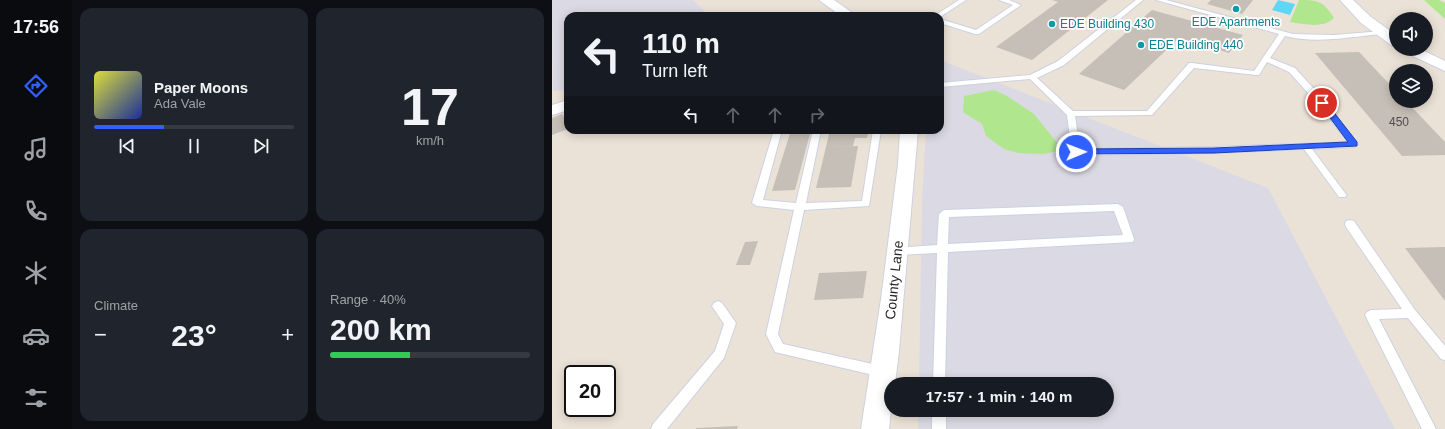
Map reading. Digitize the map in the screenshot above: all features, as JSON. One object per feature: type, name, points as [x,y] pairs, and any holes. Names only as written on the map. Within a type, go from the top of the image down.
[{"type":"street","points":[[825,0],[843,12]]},
{"type":"street","points":[[1346,0],[1366,20],[1389,37]]},
{"type":"street","points":[[1423,56],[1445,67]]},
{"type":"street","points":[[552,110],[564,106]]},
{"type":"street","name":"County Lane","points":[[875,429],[884,372],[909,156],[909,134]]},
{"type":"lane","points":[[944,12],[963,0]]},
{"type":"lane","points":[[944,21],[977,33],[1018,5],[1002,0]]},
{"type":"lane","points":[[944,85],[1032,76],[1061,63],[1140,0]]},
{"type":"lane","points":[[1159,0],[1293,36],[1334,38],[1381,32]]},
{"type":"lane","points":[[1071,114],[1149,113],[1192,65],[1217,70],[1256,73],[1283,33]]},
{"type":"lane","points":[[1032,76],[1071,114],[1076,152],[1214,150],[1354,144],[1322,103],[1292,70],[1266,59]]},
{"type":"lane","points":[[777,134],[757,203],[800,207],[866,204],[877,134]]},
{"type":"lane","points":[[816,134],[772,334],[779,348],[884,372]]},
{"type":"lane","points":[[1306,146],[1342,195]]},
{"type":"lane","points":[[898,251],[942,249],[966,248],[1129,239],[1118,207],[944,214],[942,249],[939,377]]},
{"type":"lane","points":[[1350,224],[1411,313],[1445,355]]},
{"type":"lane","points":[[658,429],[720,354],[730,323],[718,306]]},
{"type":"lane","points":[[1411,313],[1370,315],[1429,429]]},
{"type":"lane","points":[[939,417],[939,429]]},
{"type":"shaded area","points":[[552,0],[693,0],[705,12],[564,12],[564,90],[553,91]]},
{"type":"shaded area","points":[[944,62],[1268,188],[1395,429],[918,429],[918,417],[1114,417],[1114,377],[919,377],[922,201],[926,134],[944,134]]},
{"type":"green space","points":[[1299,0],[1311,0],[1320,3],[1327,8],[1334,18],[1324,24],[1319,25],[1307,25],[1290,22]]},
{"type":"green space","points":[[1424,0],[1439,0],[1445,3],[1445,19]]},
{"type":"green space","points":[[994,90],[1007,96],[1034,114],[1063,150],[1043,154],[1018,153],[1004,149],[986,136],[982,124],[963,112],[964,96]]},
{"type":"water","points":[[1278,0],[1295,4],[1290,15],[1272,10]]},
{"type":"building","name":"EDE Building 430","points":[[1052,0],[1108,0],[1032,60],[996,47],[1058,2]]},
{"type":"building","name":"EDE Apartments","points":[[1211,0],[1253,0],[1242,14],[1207,4]]},
{"type":"building","name":"EDE Building 440","points":[[1152,10],[1243,35],[1229,53],[1179,38],[1124,90],[1079,74]]},
{"type":"building","points":[[1359,52],[1389,84],[1389,108],[1413,108],[1445,142],[1445,155],[1402,156],[1315,53]]},
{"type":"building","points":[[562,114],[564,117],[564,130],[552,135],[552,118]]},
{"type":"building","points":[[790,134],[810,134],[795,190],[772,191]]},
{"type":"building","points":[[829,134],[868,134],[867,138],[855,138],[853,146],[826,147]]},
{"type":"building","points":[[858,146],[851,187],[816,188],[826,147]]},
{"type":"building","points":[[758,241],[750,265],[736,265],[745,242]]},
{"type":"building","points":[[1445,247],[1445,301],[1405,248]]},
{"type":"building","points":[[867,271],[863,298],[814,300],[819,273]]},
{"type":"building","points":[[738,426],[737,429],[696,429],[696,428]]},
{"type":"place","name":"EDE Apartments","points":[[1236,9]]},
{"type":"place","name":"EDE Building 430","points":[[1052,24]]},
{"type":"place","name":"EDE Building 440","points":[[1141,45]]},
{"type":"route","points":[[1076,152],[1214,150],[1354,144],[1322,103]]}]
